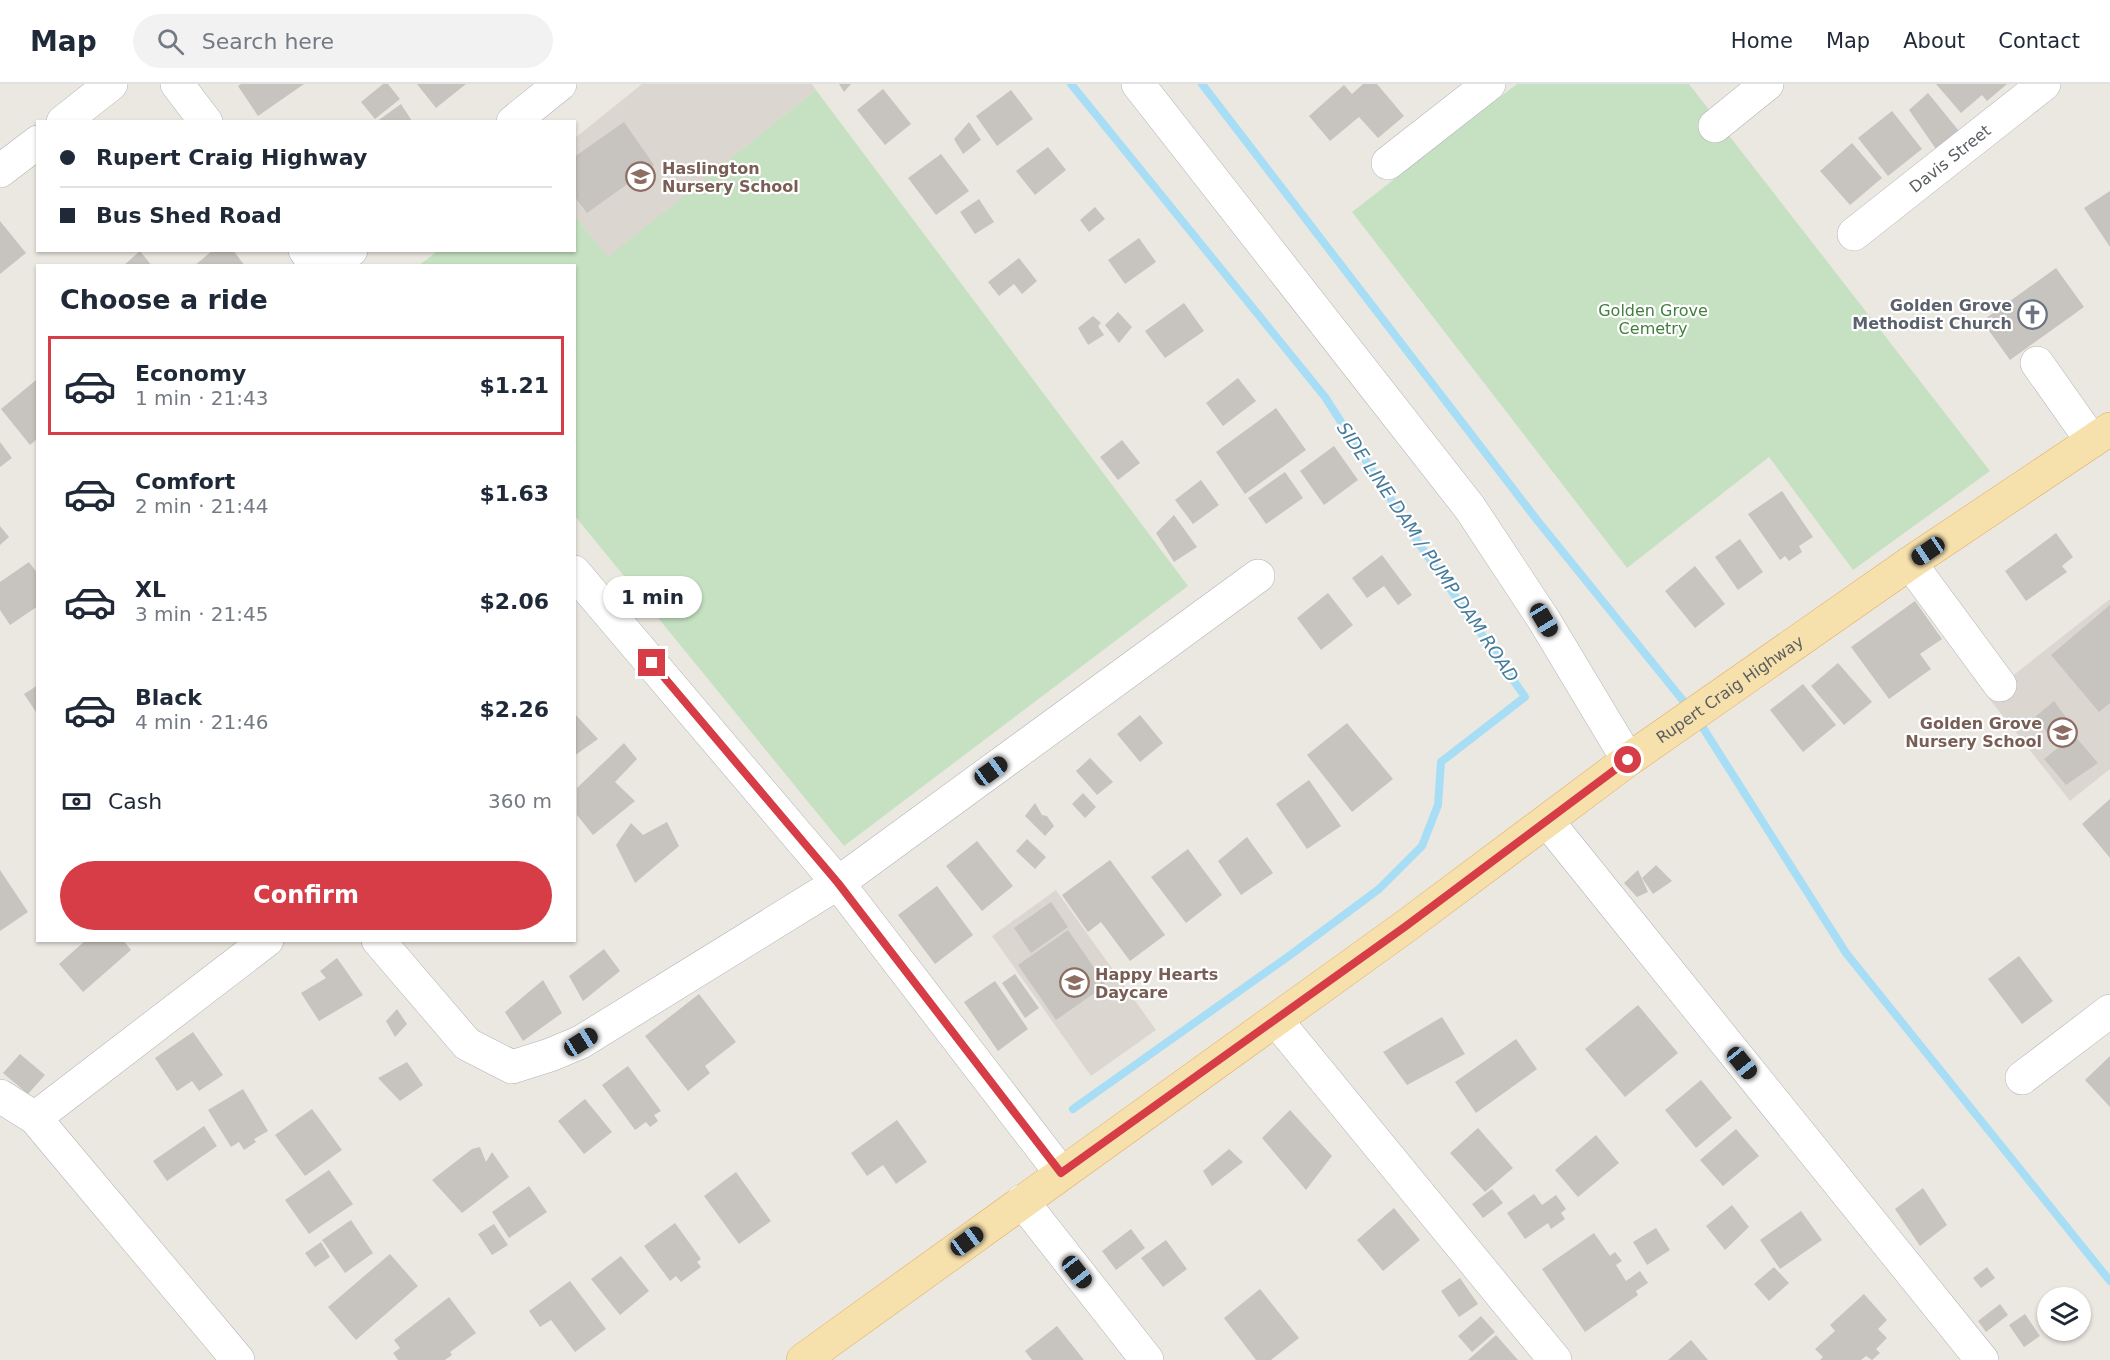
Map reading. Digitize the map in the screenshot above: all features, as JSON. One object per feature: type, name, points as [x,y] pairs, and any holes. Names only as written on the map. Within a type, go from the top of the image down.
[{"type":"main road","name":"Rupert Craig Highway","points":[[803,1360],[1276,1020],[1548,822],[1628,760],[1910,563],[2101,435]]},
{"type":"street","points":[[66,120],[111,84]]},
{"type":"street","points":[[177,84],[204,120]]},
{"type":"street","points":[[515,120],[560,84]]},
{"type":"street","points":[[1138,84],[1470,508],[1544,620],[1628,760]]},
{"type":"street","points":[[1388,163],[1489,84]]},
{"type":"street","points":[[1715,126],[1767,84]]},
{"type":"street","name":"Davis Street","points":[[1854,234],[2044,84]]},
{"type":"street","points":[[0,171],[36,144]]},
{"type":"street","points":[[335,264],[349,252]]},
{"type":"street","points":[[2037,363],[2101,435]]},
{"type":"street","points":[[1910,563],[2000,685]]},
{"type":"street","points":[[576,574],[838,883],[1061,1173]]},
{"type":"street","points":[[380,942],[467,1044],[512,1067],[550,1055],[581,1042],[838,883],[1258,576]]},
{"type":"street","points":[[1548,822],[1982,1360]]},
{"type":"street","points":[[35,1118],[264,942]]},
{"type":"street","points":[[2022,1078],[2110,1011]]},
{"type":"street","points":[[1276,1020],[1555,1360]]},
{"type":"street","points":[[0,1096],[35,1118],[238,1360]]},
{"type":"street","points":[[1022,1201],[1147,1360]]},
{"type":"shaded area","name":"Haslington Nursery School","points":[[642,84],[812,84],[816,90],[608,258],[576,217],[576,137]]},
{"type":"shaded area","name":"Golden Grove Nursery School","points":[[2110,599],[2110,769],[2070,801],[1987,696]]},
{"type":"shaded area","name":"Happy Hearts Daycare","points":[[1056,890],[1156,1030],[1091,1076],[992,936]]},
{"type":"green space","name":"Golden Grove Cemetry","points":[[1517,84],[1689,84],[1990,471],[1853,570],[1769,457],[1627,568],[1352,212]]},
{"type":"green space","points":[[816,90],[1188,586],[844,846],[576,517],[576,264],[420,264],[437,252],[576,252],[576,217],[608,257]]},
{"type":"building","points":[[241,84],[304,84],[258,116],[238,86]]},
{"type":"building","points":[[383,84],[388,84],[400,99],[375,119],[361,102]]},
{"type":"building","points":[[417,84],[466,84],[436,108]]},
{"type":"building","points":[[839,84],[851,84],[844,92]]},
{"type":"building","points":[[1363,84],[1377,84],[1404,116],[1378,138],[1359,117],[1330,141],[1309,116],[1344,85],[1352,94]]},
{"type":"building","points":[[1936,84],[2007,84],[1987,101],[1982,95],[1961,113]]},
{"type":"building","points":[[883,89],[911,124],[885,145],[857,110]]},
{"type":"building","points":[[1011,90],[1033,119],[997,146],[976,116]]},
{"type":"building","points":[[1928,93],[1959,131],[1936,149],[1909,110]]},
{"type":"building","points":[[401,104],[411,120],[379,120]]},
{"type":"building","points":[[1892,111],[1922,149],[1888,176],[1858,138]]},
{"type":"building","points":[[624,122],[654,165],[587,213],[576,199],[576,156]]},
{"type":"building","points":[[969,122],[981,140],[963,154],[954,139]]},
{"type":"building","points":[[1852,143],[1882,178],[1850,205],[1820,171]]},
{"type":"building","points":[[1048,147],[1066,170],[1035,195],[1016,171]]},
{"type":"building","points":[[941,154],[969,191],[936,215],[908,178]]},
{"type":"building","points":[[2110,191],[2110,247],[2084,208]]},
{"type":"building","points":[[979,199],[994,222],[975,234],[960,212]]},
{"type":"building","points":[[1095,207],[1105,219],[1089,232],[1080,220]]},
{"type":"building","points":[[0,221],[26,253],[0,274]]},
{"type":"building","points":[[1139,238],[1156,262],[1125,284],[1108,260]]},
{"type":"building","points":[[141,252],[150,264],[125,264]]},
{"type":"building","points":[[211,252],[234,252],[244,264],[196,264]]},
{"type":"building","points":[[1019,258],[1037,281],[1022,294],[1014,284],[999,296],[988,282]]},
{"type":"building","name":"Golden Grove Methodist Church","points":[[2056,268],[2084,307],[2010,360],[1982,321]]},
{"type":"building","points":[[1184,303],[1204,331],[1165,358],[1145,331]]},
{"type":"building","points":[[1118,312],[1132,327],[1119,343],[1105,325]]},
{"type":"building","points":[[1093,316],[1101,323],[1098,326],[1104,335],[1088,345],[1078,328]]},
{"type":"building","points":[[1238,378],[1256,401],[1223,426],[1206,403]]},
{"type":"building","points":[[36,380],[36,440],[30,445],[1,409]]},
{"type":"building","points":[[1276,408],[1306,450],[1245,494],[1216,452]]},
{"type":"building","points":[[1122,440],[1140,463],[1118,480],[1100,457]]},
{"type":"building","points":[[0,442],[12,458],[0,467]]},
{"type":"building","points":[[1334,446],[1358,480],[1324,505],[1300,471]]},
{"type":"building","points":[[1285,472],[1303,498],[1266,524],[1248,498]]},
{"type":"building","points":[[1201,480],[1219,505],[1193,524],[1175,500]]},
{"type":"building","points":[[1782,491],[1813,537],[1799,546],[1802,552],[1789,561],[1785,556],[1780,560],[1748,514]]},
{"type":"building","points":[[1174,515],[1197,547],[1174,562],[1156,533]]},
{"type":"building","points":[[0,526],[9,537],[0,545]]},
{"type":"building","points":[[2056,533],[2073,557],[2062,566],[2067,572],[2026,601],[2005,571]]},
{"type":"building","points":[[1740,539],[1763,572],[1738,590],[1715,557]]},
{"type":"building","points":[[1382,555],[1412,595],[1398,605],[1384,586],[1367,598],[1352,578]]},
{"type":"building","points":[[29,562],[36,571],[36,607],[10,625],[0,610],[0,582]]},
{"type":"building","points":[[1695,566],[1725,604],[1695,628],[1665,591]]},
{"type":"building","points":[[1328,593],[1353,625],[1321,650],[1297,618]]},
{"type":"building","points":[[1915,601],[1942,639],[1920,654],[1931,669],[1889,699],[1851,647]]},
{"type":"building","points":[[2110,605],[2110,703],[2099,712],[2051,655]]},
{"type":"building","points":[[1838,663],[1872,702],[1844,725],[1811,686]]},
{"type":"building","points":[[1803,684],[1836,725],[1803,752],[1770,710]]},
{"type":"building","points":[[36,686],[36,712],[24,694]]},
{"type":"building","points":[[2054,701],[2071,724],[2052,739],[2035,717]]},
{"type":"building","points":[[576,715],[598,739],[576,755]]},
{"type":"building","points":[[1140,715],[1163,743],[1140,762],[1117,734]]},
{"type":"building","points":[[1347,723],[1393,779],[1352,812],[1307,755]]},
{"type":"building","points":[[2074,735],[2098,763],[2066,785],[2044,759]]},
{"type":"building","points":[[624,743],[637,759],[615,782],[635,801],[593,835],[577,815],[577,788]]},
{"type":"building","points":[[1090,758],[1113,782],[1097,795],[1076,771]]},
{"type":"building","points":[[1309,780],[1341,826],[1307,849],[1276,804]]},
{"type":"building","points":[[1083,793],[1096,807],[1085,818],[1072,804]]},
{"type":"building","points":[[2110,799],[2110,858],[2082,824]]},
{"type":"building","points":[[1035,803],[1042,815],[1047,816],[1054,826],[1045,836],[1025,816]]},
{"type":"building","points":[[667,822],[679,846],[635,883],[616,845],[631,823],[643,835]]},
{"type":"building","points":[[1247,837],[1273,873],[1241,895],[1218,861]]},
{"type":"building","points":[[1027,839],[1046,857],[1035,869],[1016,851]]},
{"type":"building","points":[[977,841],[1013,886],[982,911],[946,866]]},
{"type":"building","points":[[1188,849],[1222,895],[1186,923],[1151,877]]},
{"type":"building","points":[[1110,860],[1165,935],[1130,961],[1101,922],[1088,932],[1062,895]]},
{"type":"building","points":[[1656,865],[1672,881],[1653,894],[1642,878]]},
{"type":"building","points":[[0,870],[28,912],[0,931]]},
{"type":"building","points":[[1638,870],[1648,892],[1637,897],[1624,883]]},
{"type":"building","points":[[937,886],[973,935],[935,964],[898,915]]},
{"type":"building","points":[[1051,902],[1068,927],[1031,953],[1014,928]]},
{"type":"building","points":[[1068,930],[1106,985],[1056,1020],[1018,965]]},
{"type":"building","points":[[84,942],[125,942],[131,950],[83,992],[59,964]]},
{"type":"building","points":[[604,949],[620,971],[583,1001],[569,976]]},
{"type":"building","points":[[2019,956],[2053,1001],[2022,1024],[1988,979]]},
{"type":"building","points":[[337,958],[363,995],[319,1021],[301,993],[326,978],[320,971]]},
{"type":"building","points":[[1015,974],[1039,1008],[1025,1018],[1002,983]]},
{"type":"building","points":[[543,980],[562,1013],[523,1041],[505,1012]]},
{"type":"building","points":[[995,981],[1028,1029],[998,1051],[964,1002]]},
{"type":"building","points":[[699,994],[736,1042],[705,1066],[710,1073],[688,1091],[645,1036]]},
{"type":"building","points":[[1638,1005],[1678,1053],[1625,1097],[1585,1049]]},
{"type":"building","points":[[397,1009],[407,1024],[395,1037],[386,1021]]},
{"type":"building","points":[[1442,1017],[1465,1054],[1407,1085],[1383,1052]]},
{"type":"building","points":[[193,1032],[223,1075],[199,1091],[192,1081],[177,1091],[155,1058]]},
{"type":"building","points":[[1516,1039],[1537,1069],[1476,1113],[1455,1082]]},
{"type":"building","points":[[20,1054],[45,1075],[28,1094],[3,1073]]},
{"type":"building","points":[[2110,1056],[2110,1107],[2085,1080]]},
{"type":"building","points":[[407,1062],[423,1085],[400,1101],[378,1078]]},
{"type":"building","points":[[628,1066],[661,1111],[654,1115],[658,1121],[650,1127],[646,1122],[635,1130],[602,1085]]},
{"type":"building","points":[[1701,1080],[1732,1118],[1696,1148],[1665,1110]]},
{"type":"building","points":[[243,1089],[268,1131],[254,1139],[256,1142],[244,1150],[239,1142],[231,1147],[208,1110]]},
{"type":"building","points":[[585,1099],[612,1132],[584,1154],[558,1121]]},
{"type":"building","points":[[312,1109],[342,1150],[305,1176],[275,1135]]},
{"type":"building","points":[[1290,1110],[1332,1156],[1306,1190],[1262,1138]]},
{"type":"building","points":[[897,1120],[927,1162],[896,1184],[883,1165],[867,1176],[851,1153]]},
{"type":"building","points":[[204,1126],[217,1146],[167,1181],[153,1161]]},
{"type":"building","points":[[1478,1128],[1513,1168],[1485,1192],[1450,1153]]},
{"type":"building","points":[[1736,1129],[1759,1156],[1723,1186],[1700,1160]]},
{"type":"building","points":[[1596,1135],[1619,1163],[1578,1197],[1555,1170]]},
{"type":"building","points":[[480,1147],[486,1162],[492,1152],[509,1177],[462,1213],[432,1180],[472,1149]]},
{"type":"building","points":[[1229,1149],[1243,1162],[1212,1186],[1203,1171]]},
{"type":"building","points":[[329,1170],[353,1204],[309,1234],[285,1200]]},
{"type":"building","points":[[736,1172],[771,1221],[739,1244],[704,1196]]},
{"type":"building","points":[[529,1186],[547,1212],[509,1238],[492,1212]]},
{"type":"building","points":[[1923,1188],[1947,1225],[1920,1246],[1895,1209]]},
{"type":"building","points":[[1492,1189],[1503,1203],[1483,1218],[1472,1204]]},
{"type":"building","points":[[1534,1194],[1542,1205],[1556,1195],[1566,1209],[1561,1213],[1565,1219],[1551,1229],[1548,1223],[1525,1239],[1507,1213]]},
{"type":"building","points":[[1732,1205],[1749,1227],[1725,1250],[1706,1226]]},
{"type":"building","points":[[1394,1208],[1420,1240],[1383,1271],[1357,1240]]},
{"type":"building","points":[[1801,1211],[1822,1240],[1780,1269],[1760,1240]]},
{"type":"building","points":[[351,1220],[373,1253],[345,1273],[322,1240]]},
{"type":"building","points":[[675,1223],[701,1259],[697,1262],[701,1267],[681,1282],[676,1276],[670,1281],[644,1246]]},
{"type":"building","points":[[494,1224],[508,1245],[492,1255],[478,1234]]},
{"type":"building","points":[[1656,1228],[1670,1250],[1647,1265],[1633,1242]]},
{"type":"building","points":[[1131,1229],[1145,1248],[1116,1270],[1102,1251]]},
{"type":"building","points":[[1594,1233],[1610,1256],[1615,1252],[1622,1261],[1616,1265],[1626,1281],[1640,1271],[1648,1283],[1636,1291],[1638,1295],[1585,1332],[1542,1269]]},
{"type":"building","points":[[1166,1240],[1187,1269],[1163,1287],[1141,1258]]},
{"type":"building","points":[[321,1242],[330,1257],[315,1267],[305,1253]]},
{"type":"building","points":[[390,1254],[418,1286],[356,1340],[328,1307]]},
{"type":"building","points":[[621,1256],[649,1291],[620,1315],[591,1279]]},
{"type":"building","points":[[1774,1267],[1789,1283],[1769,1301],[1754,1284]]},
{"type":"building","points":[[1987,1267],[1995,1278],[1981,1288],[1973,1278]]},
{"type":"building","points":[[1460,1278],[1478,1304],[1459,1317],[1441,1291]]},
{"type":"building","points":[[570,1281],[606,1329],[575,1352],[551,1320],[540,1327],[529,1311]]},
{"type":"building","points":[[1260,1289],[1299,1338],[1271,1360],[1256,1360],[1224,1318]]},
{"type":"building","points":[[1864,1294],[1887,1320],[1878,1329],[1887,1338],[1876,1349],[1880,1353],[1872,1360],[1866,1356],[1861,1360],[1820,1360],[1823,1357],[1815,1349],[1835,1331],[1830,1325]]},
{"type":"building","points":[[449,1297],[476,1333],[450,1352],[452,1355],[445,1360],[398,1360],[393,1353],[400,1348],[394,1340]]},
{"type":"building","points":[[2000,1304],[2008,1315],[1986,1332],[1978,1321]]},
{"type":"building","points":[[2025,1314],[2037,1332],[2037,1338],[2024,1347],[2009,1325]]},
{"type":"building","points":[[1481,1316],[1495,1332],[1472,1352],[1458,1336]]},
{"type":"building","points":[[1057,1326],[1084,1360],[1032,1360],[1025,1351]]},
{"type":"building","points":[[1496,1335],[1518,1360],[1468,1360]]},
{"type":"building","points":[[1691,1340],[1708,1360],[1668,1360]]},
{"type":"waterway","name":"SIDE LINE DAM / PUMP DAM ROAD","points":[[1071,84],[1325,397],[1424,551],[1525,697],[1441,762],[1438,805],[1422,846],[1379,889],[1073,1109]]},
{"type":"waterway","points":[[1202,84],[1537,520],[1689,708]]},
{"type":"waterway","points":[[1698,720],[1846,953],[2110,1281]]},
{"type":"place","name":"Haslington Nursery School","points":[[641,177]]},
{"type":"place","name":"Golden Grove Methodist Church","points":[[2033,314]]},
{"type":"place","name":"Golden Grove Nursery School","points":[[2063,732]]},
{"type":"place","name":"Happy Hearts Daycare","points":[[1074,983]]},
{"type":"route","points":[[652,663],[838,883],[1061,1173],[1406,926],[1628,760]]}]
